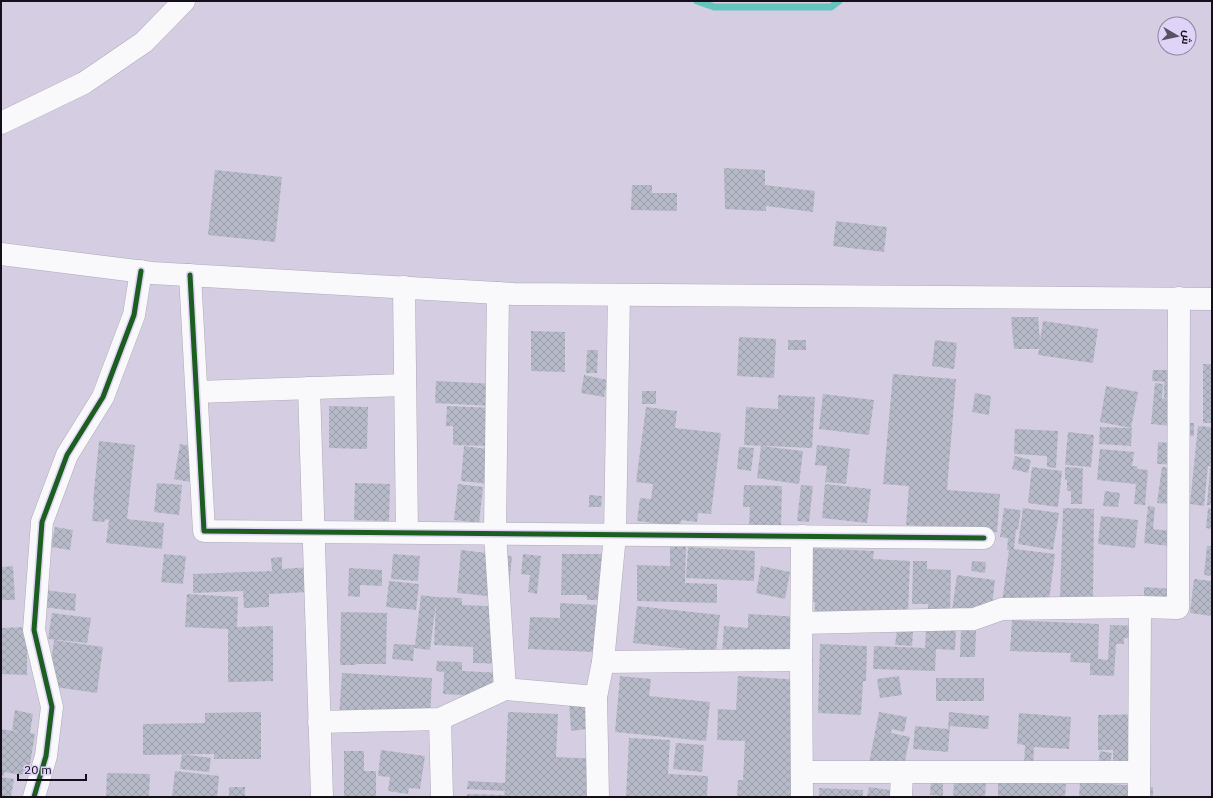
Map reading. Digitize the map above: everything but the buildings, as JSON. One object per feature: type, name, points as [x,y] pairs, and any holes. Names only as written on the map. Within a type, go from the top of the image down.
[{"type":"street","points":[[1,123],[84,83],[144,42],[184,1]]},
{"type":"street","points":[[1,254],[141,272],[498,293],[1212,298]]},
{"type":"street","points":[[34,797],[46,756],[52,707],[34,630],[42,522],[67,455],[103,397],[134,315],[141,272]]},
{"type":"street","points":[[190,275],[204,530],[984,538]]},
{"type":"street","points":[[404,288],[407,532]]},
{"type":"street","points":[[498,293],[495,533],[505,689]]},
{"type":"street","points":[[598,797],[596,697],[603,662],[615,535],[619,295]]},
{"type":"street","points":[[802,623],[974,619],[1002,609],[1140,607],[1178,608],[1179,298]]},
{"type":"street","points":[[197,392],[405,385]]},
{"type":"street","points":[[309,388],[322,797]]},
{"type":"street","points":[[802,536],[802,797]]},
{"type":"street","points":[[1139,797],[1140,607]]},
{"type":"street","points":[[603,662],[801,660]]},
{"type":"street","points":[[319,722],[440,719],[505,689],[596,697]]},
{"type":"street","points":[[440,719],[442,797]]},
{"type":"street","points":[[802,772],[1139,772]]},
{"type":"street","points":[[901,797],[902,772]]},
{"type":"waterway","points":[[697,1],[714,7],[831,7],[839,1]]},
{"type":"cycle path","points":[[34,797],[46,756],[52,707],[34,630],[42,522],[67,455],[103,397],[134,315],[141,271]]},
{"type":"cycle path","points":[[190,275],[204,531],[984,538]]}]
